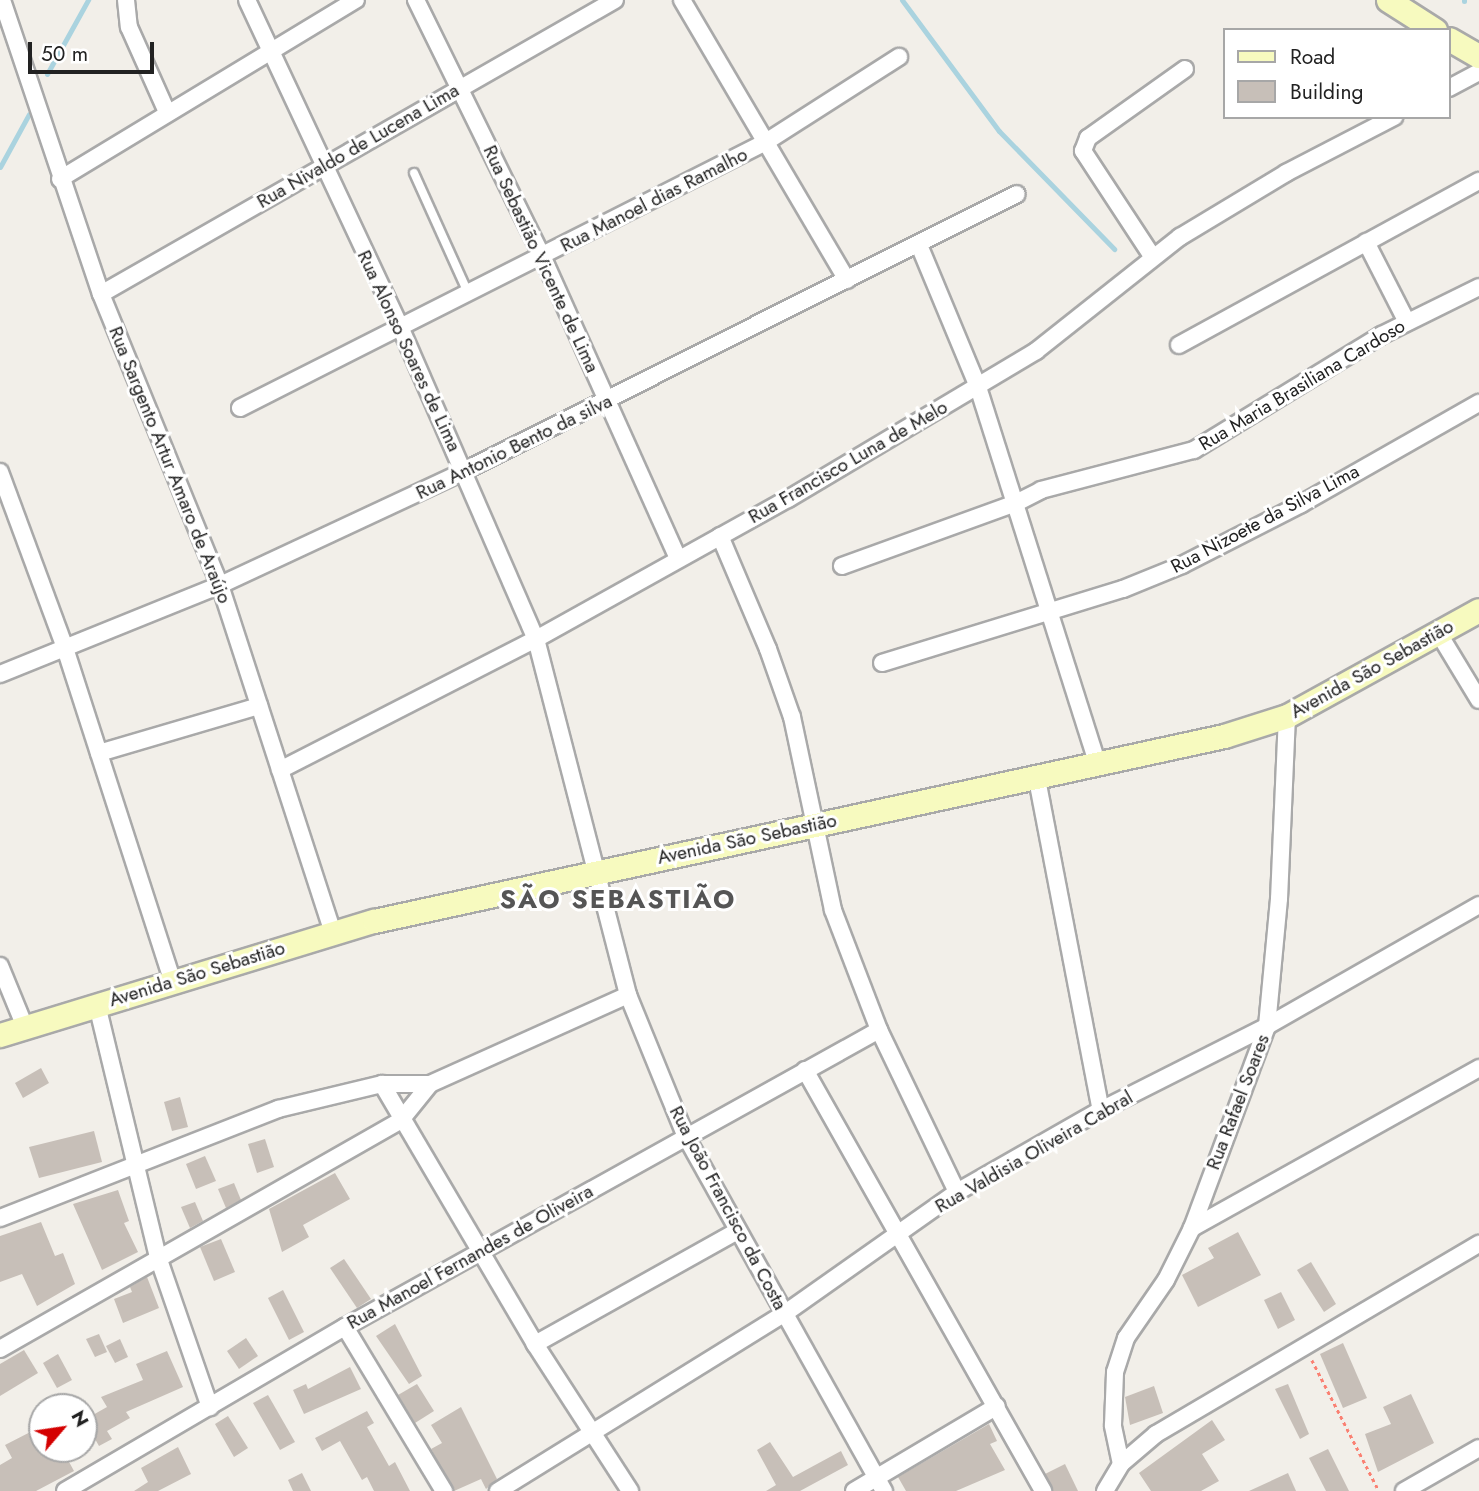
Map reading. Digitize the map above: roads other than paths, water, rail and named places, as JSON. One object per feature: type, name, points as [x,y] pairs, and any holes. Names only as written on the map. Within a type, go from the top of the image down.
[{"type":"main road","points":[[1388,0],[1432,28]]},
{"type":"main road","points":[[1451,40],[1479,56]]},
{"type":"main road","name":"Avenida São Sebastião","points":[[0,1035],[333,932],[595,871],[1037,779],[1287,716],[1479,610]]},
{"type":"street","name":"Rua Sargento Artur Amaro de Araújo","points":[[2,0],[60,179],[101,294],[220,585],[333,932]]},
{"type":"street","points":[[126,0],[130,27],[167,113]]},
{"type":"street","name":"Rua Alonso Soares de Lima","points":[[247,0],[323,168],[401,329],[536,639],[595,871]]},
{"type":"street","points":[[60,179],[268,50],[356,0]]},
{"type":"street","name":"Rua Sebastião Vicente de Lima","points":[[416,0],[461,86],[543,258],[678,558]]},
{"type":"street","name":"Rua Nivaldo de Lucena Lima","points":[[101,294],[615,0]]},
{"type":"street","name":"Rua Manoel dias Ramalho","points":[[682,0],[847,280]]},
{"type":"street","name":"Rua Manoel dias Ramalho","points":[[240,408],[543,258],[766,142],[900,57]]},
{"type":"street","points":[[1152,256],[1083,151],[1088,138],[1185,69]]},
{"type":"street","points":[[1451,87],[1479,72]]},
{"type":"street","name":"Rua Francisco Luna de Melo","points":[[280,770],[536,639],[978,387],[1036,351],[1152,256],[1286,173],[1390,119]]},
{"type":"street","points":[[1179,345],[1479,181]]},
{"type":"street","name":"Rua Antonio Bento da silva","points":[[0,674],[64,645],[220,585],[464,471],[607,402],[1017,194]]},
{"type":"street","points":[[1366,242],[1406,322]]},
{"type":"street","points":[[919,245],[978,387],[1098,765]]},
{"type":"street","name":"Rua Maria Brasiliana Cardoso","points":[[842,566],[1016,503],[1041,490],[1194,450],[1406,322],[1479,287]]},
{"type":"street","name":"Rua Nizoete da Silva Lima","points":[[882,663],[1050,608],[1123,589],[1182,565],[1301,504],[1479,403]]},
{"type":"street","points":[[0,472],[64,645],[173,982]]},
{"type":"street","points":[[720,536],[788,706],[816,824],[821,871],[833,910],[879,1030],[957,1192]]},
{"type":"street","points":[[1439,634],[1479,700]]},
{"type":"street","points":[[99,753],[259,706]]},
{"type":"street","name":"Rua Rafael Soares","points":[[1121,1464],[1113,1425],[1115,1372],[1126,1338],[1166,1280],[1192,1227],[1267,1026],[1279,899],[1287,716]]},
{"type":"street","points":[[1037,779],[1101,1110]]},
{"type":"street","name":"Rua João Francisco da Costa","points":[[595,871],[628,995],[685,1135],[880,1485]]},
{"type":"street","name":"Rua Valdisia Oliveira Cabral","points":[[498,1491],[784,1314],[957,1192],[1101,1110],[1267,1026],[1479,905]]},
{"type":"street","points":[[0,966],[25,1027]]},
{"type":"street","points":[[0,1219],[278,1110],[382,1084],[430,1084],[628,995]]},
{"type":"street","points":[[97,1005],[158,1257],[209,1407]]},
{"type":"street","name":"Rua Manoel Fernandes de Oliveira","points":[[65,1491],[345,1327],[481,1254],[685,1135],[879,1030]]},
{"type":"street","points":[[1192,1227],[1479,1068]]},
{"type":"street","points":[[805,1070],[1043,1491]]},
{"type":"street","points":[[382,1084],[535,1344],[630,1491]]},
{"type":"street","points":[[0,1349],[401,1120],[430,1084]]},
{"type":"street","points":[[535,1344],[737,1231]]},
{"type":"street","points":[[1105,1491],[1121,1464],[1156,1434],[1479,1244]]},
{"type":"street","points":[[345,1327],[444,1491]]},
{"type":"street","points":[[854,1491],[880,1485],[997,1406]]},
{"type":"street","points":[[1416,1488],[1479,1448]]},
{"type":"lane","points":[[414,173],[469,295]]},
{"type":"waterway","points":[[47,74],[88,0]]},
{"type":"waterway","points":[[902,0],[999,131],[1114,249]]},
{"type":"waterway","points":[[0,167],[29,114]]},
{"type":"district","name":"SÃO SEBASTIÃO","points":[[618,900]]}]
